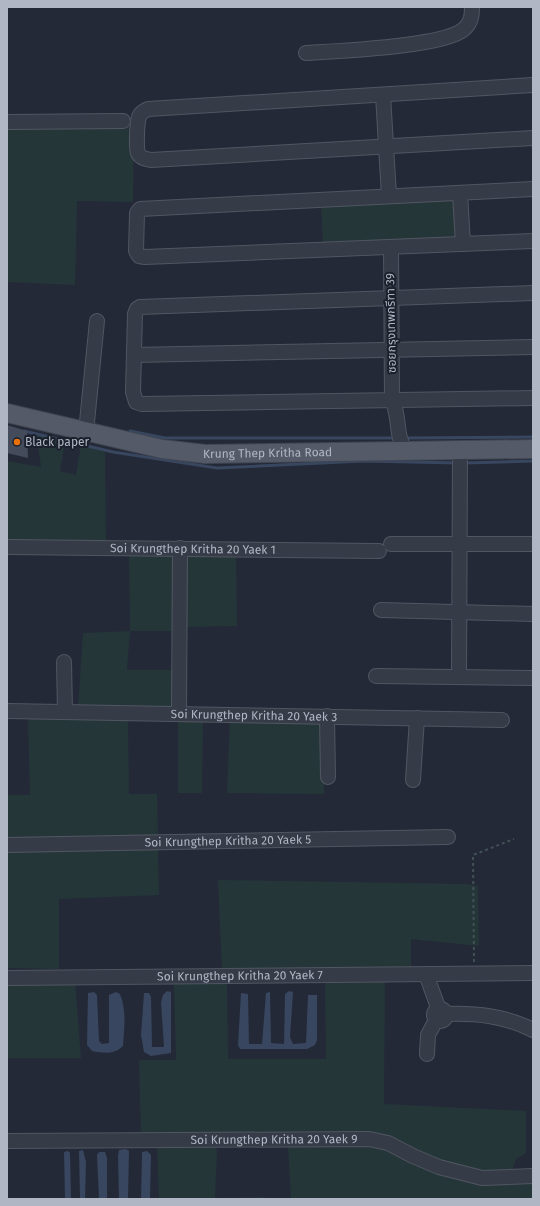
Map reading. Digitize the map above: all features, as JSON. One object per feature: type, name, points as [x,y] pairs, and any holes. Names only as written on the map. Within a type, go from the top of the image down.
[{"type":"main road","name":"Krung Thep Kritha Road","points":[[7,413],[162,449],[205,454],[406,452],[460,455],[533,449]]},
{"type":"street","points":[[306,53],[429,42],[451,36],[463,30],[467,25],[472,17],[472,7]]},
{"type":"street","points":[[533,85],[148,109],[142,112],[138,118],[137,143],[138,153],[143,159],[151,160],[533,138]]},
{"type":"street","points":[[383,95],[389,196]]},
{"type":"street","points":[[7,122],[123,121]]},
{"type":"street","points":[[533,189],[140,209],[137,213],[136,252],[139,256],[145,257],[533,241]]},
{"type":"street","points":[[460,193],[463,244]]},
{"type":"street","name":"ซอยกรุงเทพกรีฑา 39","points":[[380,453],[389,436],[388,411],[392,400],[391,247]]},
{"type":"street","points":[[533,293],[140,307],[137,309],[135,314],[133,392],[136,402],[142,404],[533,398]]},
{"type":"street","points":[[86,432],[97,321]]},
{"type":"street","points":[[134,355],[533,346]]},
{"type":"street","name":"ซอยกรุงเทพกรีฑา 39","points":[[392,400],[397,410],[398,436],[406,452]]},
{"type":"street","points":[[459,677],[460,455]]},
{"type":"street","name":"Soi Krungthep Kritha 20 Yaek 1","points":[[7,547],[385,548],[460,544],[533,544]]},
{"type":"street","points":[[179,714],[180,548]]},
{"type":"street","points":[[381,610],[533,614]]},
{"type":"street","points":[[64,662],[65,712]]},
{"type":"street","points":[[376,676],[533,678]]},
{"type":"street","name":"Soi Krungthep Kritha 20 Yaek 3","points":[[7,711],[502,720]]},
{"type":"street","points":[[327,716],[328,777]]},
{"type":"street","points":[[413,780],[417,718]]},
{"type":"street","name":"Soi Krungthep Kritha 20 Yaek 5","points":[[7,845],[448,837]]},
{"type":"street","points":[[474,973],[533,973]]},
{"type":"street","name":"Soi Krungthep Kritha 20 Yaek 7","points":[[7,978],[474,973]]},
{"type":"street","points":[[426,974],[440,1014],[428,1035],[427,1054]]},
{"type":"street","points":[[440,1014],[473,1013],[501,1017],[533,1030]]},
{"type":"street","name":"Soi Krungthep Kritha 20 Yaek 9","points":[[7,1141],[369,1139],[388,1143],[439,1167],[482,1178],[533,1176]]},
{"type":"path","points":[[474,973],[473,855],[514,840]]},
{"type":"shaded area","points":[[75,125],[134,127],[133,202],[77,201],[75,285],[7,282],[7,126]]},
{"type":"shaded area","points":[[457,199],[458,238],[323,244],[321,206]]},
{"type":"shaded area","points":[[36,433],[65,441],[60,471],[76,475],[81,445],[105,452],[106,543],[7,543],[7,461],[41,467]]},
{"type":"shaded area","points":[[129,554],[177,554],[175,631],[130,631]]},
{"type":"shaded area","points":[[184,556],[236,556],[237,626],[184,627]]},
{"type":"shaded area","points":[[130,631],[127,670],[176,670],[175,707],[78,709],[83,633]]},
{"type":"shaded area","points":[[178,717],[203,717],[202,793],[178,793]]},
{"type":"shaded area","points":[[230,717],[324,719],[324,794],[227,793]]},
{"type":"shaded area","points":[[28,718],[128,719],[129,794],[157,794],[158,839],[7,841],[7,795],[30,795]]},
{"type":"shaded area","points":[[7,849],[158,849],[159,895],[59,899],[59,969],[7,968]]},
{"type":"shaded area","points":[[218,880],[467,884],[478,886],[479,946],[411,939],[411,970],[222,971]]},
{"type":"shaded area","points":[[325,980],[385,980],[384,1104],[526,1111],[526,1153],[516,1159],[512,1171],[487,1172],[462,1170],[404,1145],[141,1135],[139,1060],[176,1060],[174,983],[227,982],[228,1059],[326,1059]]},
{"type":"shaded area","points":[[75,982],[81,1058],[7,1058],[7,983]]},
{"type":"shaded area","points":[[373,1143],[406,1158],[533,1182],[533,1199],[291,1199],[288,1146]]},
{"type":"shaded area","points":[[157,1144],[215,1144],[217,1151],[215,1198],[265,1197],[266,1199],[159,1199]]},
{"type":"water","points":[[167,991],[171,992],[171,1053],[151,1056],[144,1052],[141,1035],[144,993],[149,993],[151,997],[152,1047],[164,1047],[161,1002],[163,995]]},
{"type":"water","points":[[289,991],[293,992],[290,1037],[293,1044],[306,1043],[308,995],[317,995],[317,1040],[315,1045],[307,1049],[240,1049],[238,1045],[241,993],[248,994],[249,1044],[262,1044],[266,993],[270,992],[271,1043],[284,1044],[285,994]]},
{"type":"water","points":[[94,992],[97,995],[99,1041],[102,1044],[109,1043],[109,995],[116,992],[120,994],[124,1007],[124,1033],[123,1046],[116,1051],[104,1053],[92,1051],[87,1045],[88,993]]},
{"type":"water","points":[[126,1149],[129,1151],[128,1199],[119,1199],[118,1156],[119,1150]]},
{"type":"water","points":[[83,1150],[86,1162],[85,1199],[80,1199],[79,1151]]},
{"type":"water","points":[[68,1151],[70,1153],[71,1199],[65,1199],[64,1152]]},
{"type":"water","points":[[147,1151],[151,1155],[150,1199],[141,1199],[142,1152]]},
{"type":"water","points":[[99,1152],[105,1152],[107,1158],[107,1199],[99,1199],[97,1155]]},
{"type":"building","name":"Black paper","points":[[7,425],[27,431],[28,458],[7,453]]},
{"type":"waterway","points":[[24,431],[113,452],[217,468],[364,461],[457,463]]},
{"type":"waterway","points":[[130,431],[165,438],[395,438]]},
{"type":"waterway","points":[[405,438],[533,437]]},
{"type":"waterway","points":[[465,463],[533,461]]},
{"type":"place","name":"Black paper","points":[[17,442]]}]
